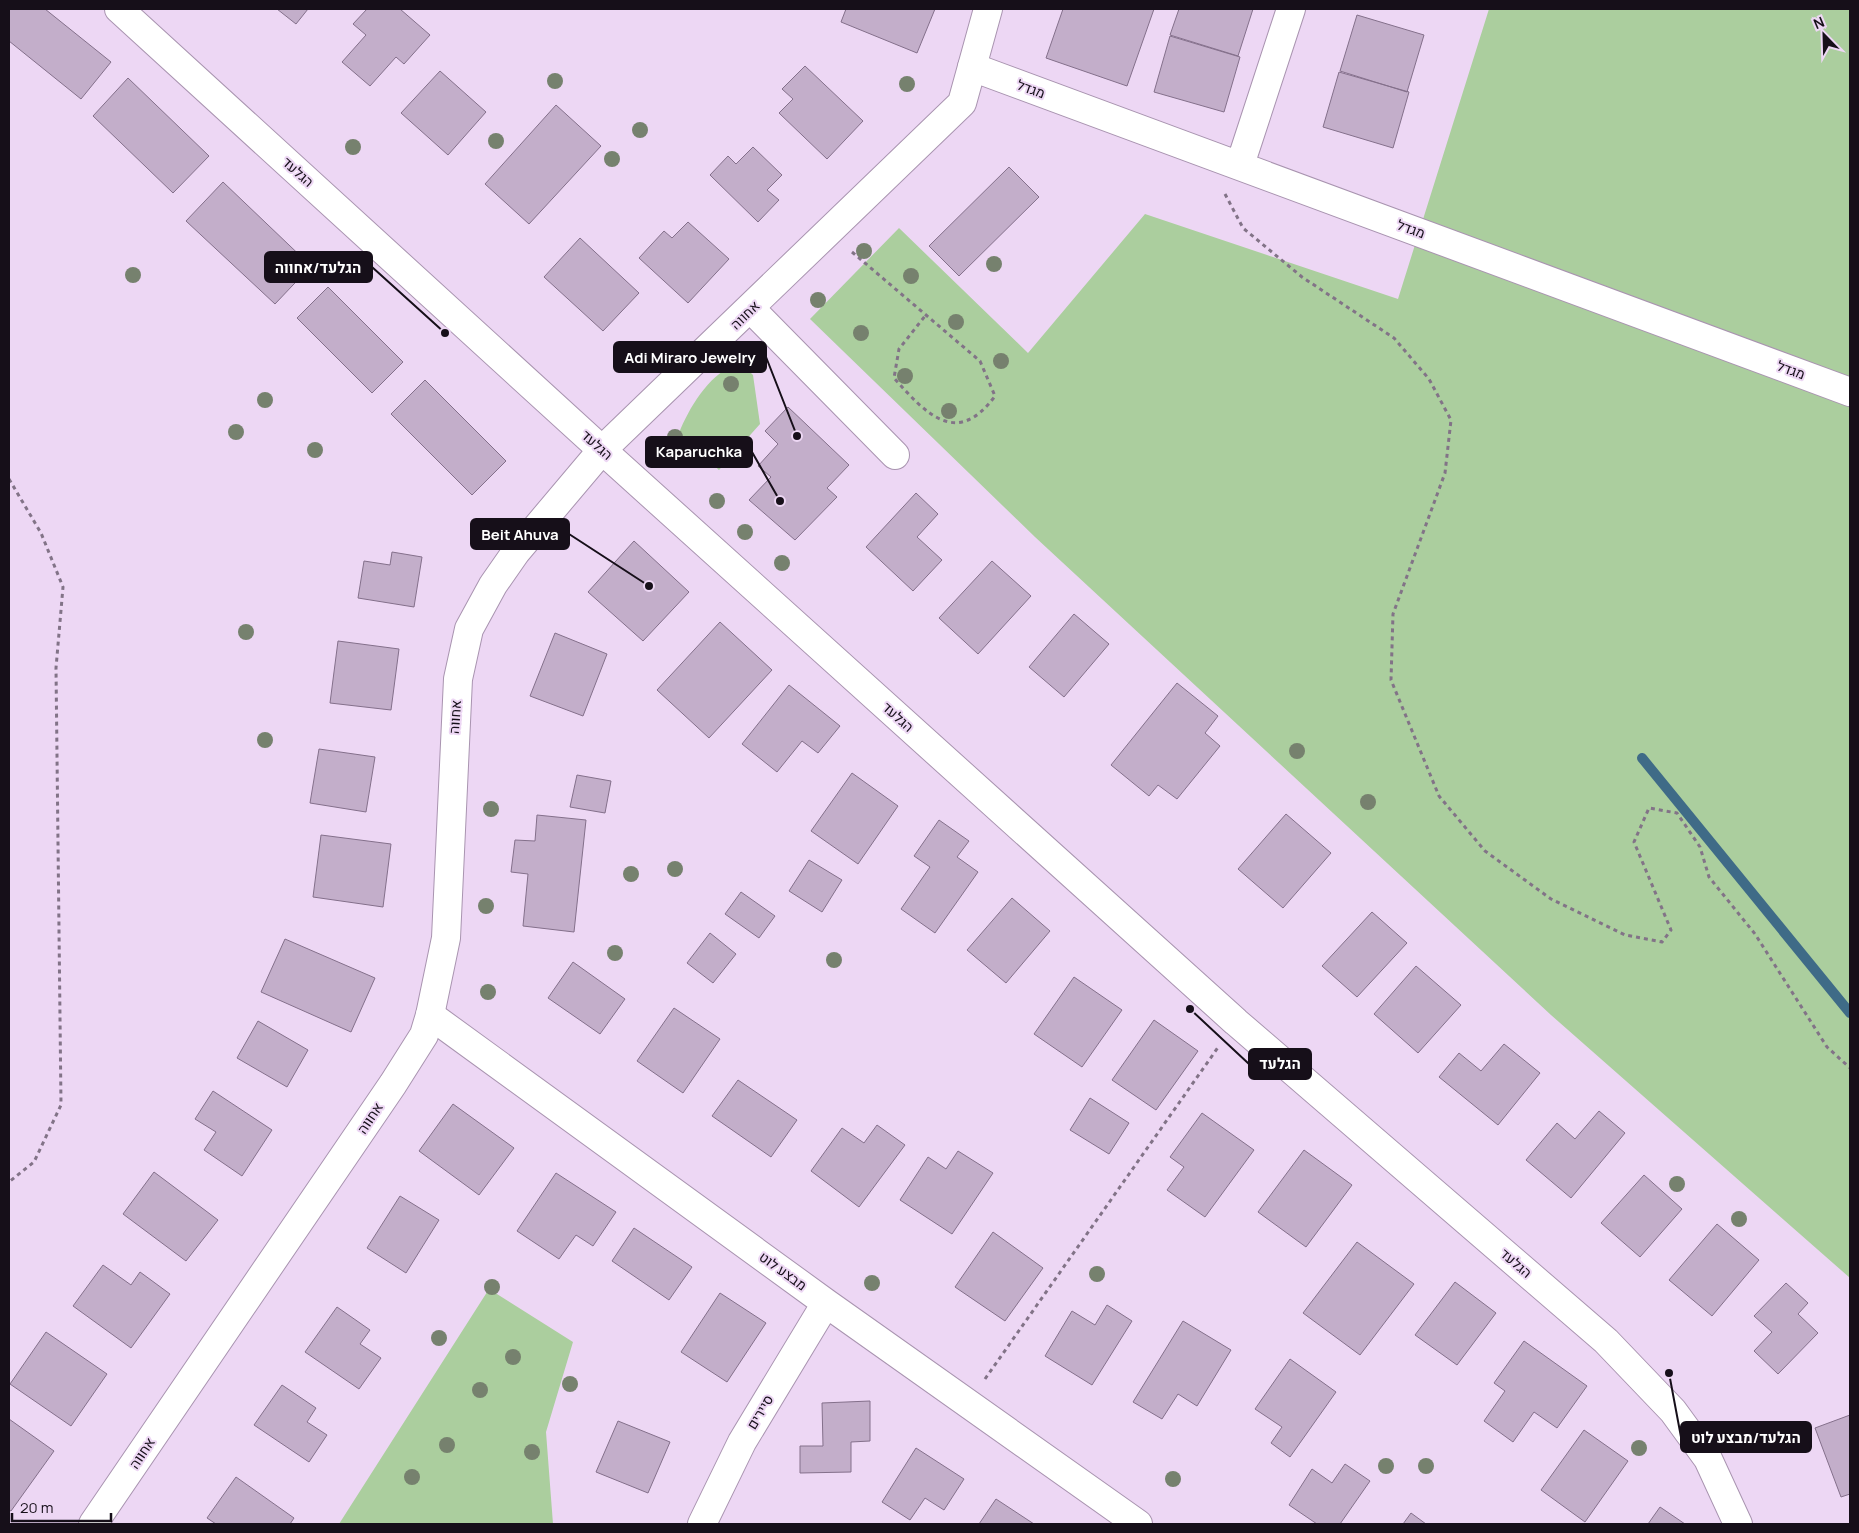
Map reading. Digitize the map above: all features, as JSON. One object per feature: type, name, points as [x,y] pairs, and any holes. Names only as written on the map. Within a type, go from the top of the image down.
[{"type":"street","name":"הגלעד","points":[[119,9],[602,450],[1236,1022],[1606,1341],[1673,1411],[1708,1459],[1738,1524]]},
{"type":"street","name":"אחווה","points":[[94,1524],[393,1084],[424,1034],[430,1015],[446,938],[458,679],[469,629],[493,585],[516,552],[602,450],[751,309],[962,103],[988,9]]},
{"type":"street","points":[[1240,165],[1292,9]]},
{"type":"street","name":"מגדל","points":[[972,67],[1850,392]]},
{"type":"street","points":[[751,309],[895,456]]},
{"type":"street","name":"מבצע לוט","points":[[430,1015],[826,1303],[1138,1524]]},
{"type":"street","name":"סיירים","points":[[702,1524],[742,1442],[826,1303]]},
{"type":"path","points":[[1202,151],[1243,228],[1302,277],[1394,338],[1429,379],[1451,420],[1445,473],[1393,614],[1392,642],[1391,680],[1439,796],[1485,851],[1551,899],[1625,934],[1662,942],[1671,930],[1634,842],[1648,808],[1677,813],[1700,847],[1709,877],[1755,934],[1826,1047],[1850,1068]]},
{"type":"path","points":[[829,232],[980,361],[995,396],[984,411],[963,422],[940,421],[906,392],[894,378],[899,349],[926,316]]},
{"type":"path","points":[[9,479],[41,533],[63,587],[56,668],[60,1105],[34,1162],[9,1182]]},
{"type":"path","points":[[968,1404],[1236,1022]]},
{"type":"green space","points":[[1489,9],[1850,9],[1850,1278],[1551,1015],[1035,537],[810,319],[899,228],[1028,353],[1145,214],[1398,299]]},
{"type":"green space","points":[[734,365],[743,365],[753,375],[760,424],[719,470],[679,433],[688,413],[700,394],[716,377]]},
{"type":"green space","points":[[489,1289],[573,1342],[546,1432],[553,1524],[339,1524]]},
{"type":"building","points":[[9,9],[45,9],[111,62],[81,99],[9,41]]},
{"type":"building","points":[[277,9],[308,9],[296,24]]},
{"type":"building","points":[[367,9],[400,9],[430,35],[404,64],[396,57],[370,86],[342,62],[366,35],[353,24]]},
{"type":"building","points":[[846,9],[935,9],[917,53],[841,22]]},
{"type":"building","points":[[1063,9],[1154,9],[1127,86],[1046,58]]},
{"type":"building","points":[[1179,9],[1253,9],[1238,56],[1170,35]]},
{"type":"building","points":[[1357,15],[1424,35],[1407,92],[1340,71]]},
{"type":"building","points":[[1170,36],[1240,57],[1224,112],[1154,92]]},
{"type":"building","points":[[805,66],[863,121],[827,159],[779,113],[793,99],[782,89]]},
{"type":"building","points":[[440,71],[486,112],[448,155],[401,113]]},
{"type":"building","points":[[1339,72],[1409,92],[1393,148],[1323,127]]},
{"type":"building","points":[[128,78],[209,156],[173,193],[93,116]]},
{"type":"building","points":[[556,105],[601,146],[529,224],[485,184]]},
{"type":"building","points":[[753,147],[782,175],[767,190],[779,200],[758,222],[710,175],[728,156],[736,164]]},
{"type":"building","points":[[1009,167],[1039,197],[959,276],[929,246]]},
{"type":"building","points":[[223,182],[311,266],[275,304],[186,221]]},
{"type":"building","points":[[688,222],[729,259],[688,303],[639,258],[664,231],[672,238]]},
{"type":"building","points":[[580,238],[639,293],[603,331],[544,277]]},
{"type":"building","points":[[328,287],[403,362],[372,393],[297,318]]},
{"type":"building","points":[[425,380],[506,461],[472,495],[391,414]]},
{"type":"building","points":[[788,407],[849,465],[827,488],[837,497],[795,540],[749,500],[771,477],[758,466],[778,444],[765,431]]},
{"type":"building","points":[[916,493],[938,514],[917,537],[942,560],[913,591],[866,547]]},
{"type":"building","points":[[634,541],[689,592],[643,641],[588,592]]},
{"type":"building","points":[[392,552],[422,557],[414,607],[358,598],[364,561],[390,565]]},
{"type":"building","points":[[992,561],[1031,596],[978,654],[939,618]]},
{"type":"building","points":[[1074,614],[1109,644],[1064,697],[1029,667]]},
{"type":"building","points":[[720,622],[772,670],[709,738],[657,690]]},
{"type":"building","points":[[555,633],[607,654],[583,716],[530,696]]},
{"type":"building","points":[[338,641],[399,649],[391,710],[330,703]]},
{"type":"building","points":[[1177,683],[1218,716],[1205,733],[1220,746],[1177,799],[1158,785],[1149,796],[1111,765]]},
{"type":"building","points":[[789,685],[840,726],[818,753],[802,741],[777,772],[742,744]]},
{"type":"building","points":[[319,749],[375,757],[366,812],[310,803]]},
{"type":"building","points":[[852,773],[898,806],[858,864],[811,831]]},
{"type":"building","points":[[577,775],[611,781],[605,813],[570,807]]},
{"type":"building","points":[[1286,814],[1331,853],[1283,908],[1238,869]]},
{"type":"building","points":[[537,815],[586,820],[574,932],[523,926],[528,874],[511,872],[515,840],[535,841]]},
{"type":"building","points":[[939,820],[969,841],[957,857],[978,872],[935,933],[901,909],[930,867],[914,856]]},
{"type":"building","points":[[321,835],[391,844],[383,907],[313,897]]},
{"type":"building","points":[[809,860],[842,880],[822,912],[789,891]]},
{"type":"building","points":[[741,892],[775,916],[759,938],[725,914]]},
{"type":"building","points":[[1012,898],[1050,931],[1006,983],[967,950]]},
{"type":"building","points":[[1372,912],[1407,943],[1357,997],[1322,966]]},
{"type":"building","points":[[710,933],[736,954],[713,983],[687,963]]},
{"type":"building","points":[[285,939],[375,978],[351,1032],[261,992]]},
{"type":"building","points":[[573,962],[625,999],[600,1034],[548,998]]},
{"type":"building","points":[[1416,966],[1461,1005],[1418,1053],[1374,1014]]},
{"type":"building","points":[[1074,977],[1122,1010],[1082,1067],[1034,1034]]},
{"type":"building","points":[[674,1008],[720,1039],[683,1093],[637,1061]]},
{"type":"building","points":[[1154,1020],[1198,1051],[1156,1110],[1112,1080]]},
{"type":"building","points":[[258,1021],[308,1050],[287,1087],[237,1058]]},
{"type":"building","points":[[1504,1044],[1540,1073],[1498,1125],[1439,1077],[1459,1053],[1481,1071]]},
{"type":"building","points":[[738,1080],[797,1120],[771,1157],[712,1116]]},
{"type":"building","points":[[213,1091],[272,1130],[242,1176],[204,1150],[216,1132],[195,1119]]},
{"type":"building","points":[[1090,1098],[1129,1123],[1109,1154],[1070,1130]]},
{"type":"building","points":[[453,1104],[514,1148],[479,1195],[419,1151]]},
{"type":"building","points":[[1599,1111],[1625,1133],[1571,1198],[1526,1160],[1557,1123],[1575,1139]]},
{"type":"building","points":[[1202,1113],[1254,1150],[1205,1217],[1167,1190],[1184,1167],[1170,1157]]},
{"type":"building","points":[[877,1125],[905,1145],[859,1207],[811,1171],[842,1128],[864,1143]]},
{"type":"building","points":[[1304,1150],[1352,1185],[1306,1247],[1258,1212]]},
{"type":"building","points":[[958,1151],[993,1173],[952,1234],[900,1200],[928,1157],[946,1169]]},
{"type":"building","points":[[154,1172],[218,1220],[186,1261],[123,1214]]},
{"type":"building","points":[[556,1173],[616,1212],[593,1246],[576,1235],[559,1259],[517,1231]]},
{"type":"building","points":[[1644,1175],[1682,1209],[1640,1257],[1601,1223]]},
{"type":"building","points":[[400,1196],[439,1220],[406,1273],[367,1248]]},
{"type":"building","points":[[1717,1224],[1759,1260],[1712,1316],[1669,1280]]},
{"type":"building","points":[[634,1228],[692,1267],[669,1300],[612,1261]]},
{"type":"building","points":[[993,1232],[1043,1268],[1005,1321],[955,1287]]},
{"type":"building","points":[[1357,1242],[1414,1284],[1360,1355],[1303,1313]]},
{"type":"building","points":[[103,1265],[131,1285],[140,1272],[170,1294],[131,1348],[73,1306]]},
{"type":"building","points":[[1455,1282],[1496,1313],[1457,1365],[1415,1335]]},
{"type":"building","points":[[1786,1283],[1808,1303],[1798,1314],[1818,1333],[1778,1374],[1754,1351],[1772,1332],[1754,1316]]},
{"type":"building","points":[[720,1293],[766,1323],[727,1382],[681,1352]]},
{"type":"building","points":[[1107,1305],[1132,1321],[1092,1385],[1045,1356],[1072,1311],[1095,1325]]},
{"type":"building","points":[[337,1307],[370,1330],[360,1344],[381,1358],[359,1389],[305,1352]]},
{"type":"building","points":[[1183,1321],[1231,1350],[1197,1406],[1178,1394],[1162,1419],[1133,1402]]},
{"type":"building","points":[[46,1332],[107,1374],[71,1426],[10,1384]]},
{"type":"building","points":[[1524,1341],[1587,1386],[1557,1428],[1534,1412],[1513,1442],[1484,1421],[1505,1391],[1494,1383]]},
{"type":"building","points":[[1290,1359],[1336,1392],[1290,1457],[1271,1443],[1282,1427],[1255,1409]]},
{"type":"building","points":[[282,1385],[316,1408],[307,1422],[327,1435],[309,1462],[254,1425]]},
{"type":"building","points":[[870,1401],[870,1441],[851,1442],[851,1472],[800,1473],[800,1446],[823,1446],[822,1403]]},
{"type":"building","points":[[1850,1415],[1850,1494],[1841,1497],[1815,1428]]},
{"type":"building","points":[[9,1419],[54,1451],[11,1511],[9,1510]]},
{"type":"building","points":[[618,1421],[670,1442],[648,1493],[596,1472]]},
{"type":"building","points":[[1584,1430],[1628,1461],[1585,1522],[1541,1490]]},
{"type":"building","points":[[916,1448],[964,1479],[944,1510],[925,1498],[910,1520],[882,1502]]},
{"type":"building","points":[[1345,1464],[1370,1481],[1340,1524],[1317,1524],[1289,1505],[1312,1469],[1332,1483]]},
{"type":"building","points":[[236,1477],[294,1518],[290,1524],[216,1524],[207,1518]]},
{"type":"building","points":[[996,1499],[1034,1524],[979,1524]]},
{"type":"building","points":[[1660,1507],[1685,1524],[1648,1524]]},
{"type":"building","points":[[1411,1513],[1426,1524],[1403,1524]]},
{"type":"waterway","points":[[1642,758],[1850,1013]]},
{"type":"place","name":"הגלעד/אחווה","points":[[445,333]]},
{"type":"place","name":"Adi Miraro Jewelry","points":[[797,436]]},
{"type":"place","name":"Kaparuchka","points":[[780,501]]},
{"type":"place","name":"Beit Ahuva","points":[[649,586]]},
{"type":"place","name":"הגלעד","points":[[1190,1009]]},
{"type":"place","name":"הגלעד/מבצע לוט","points":[[1669,1373]]}]
